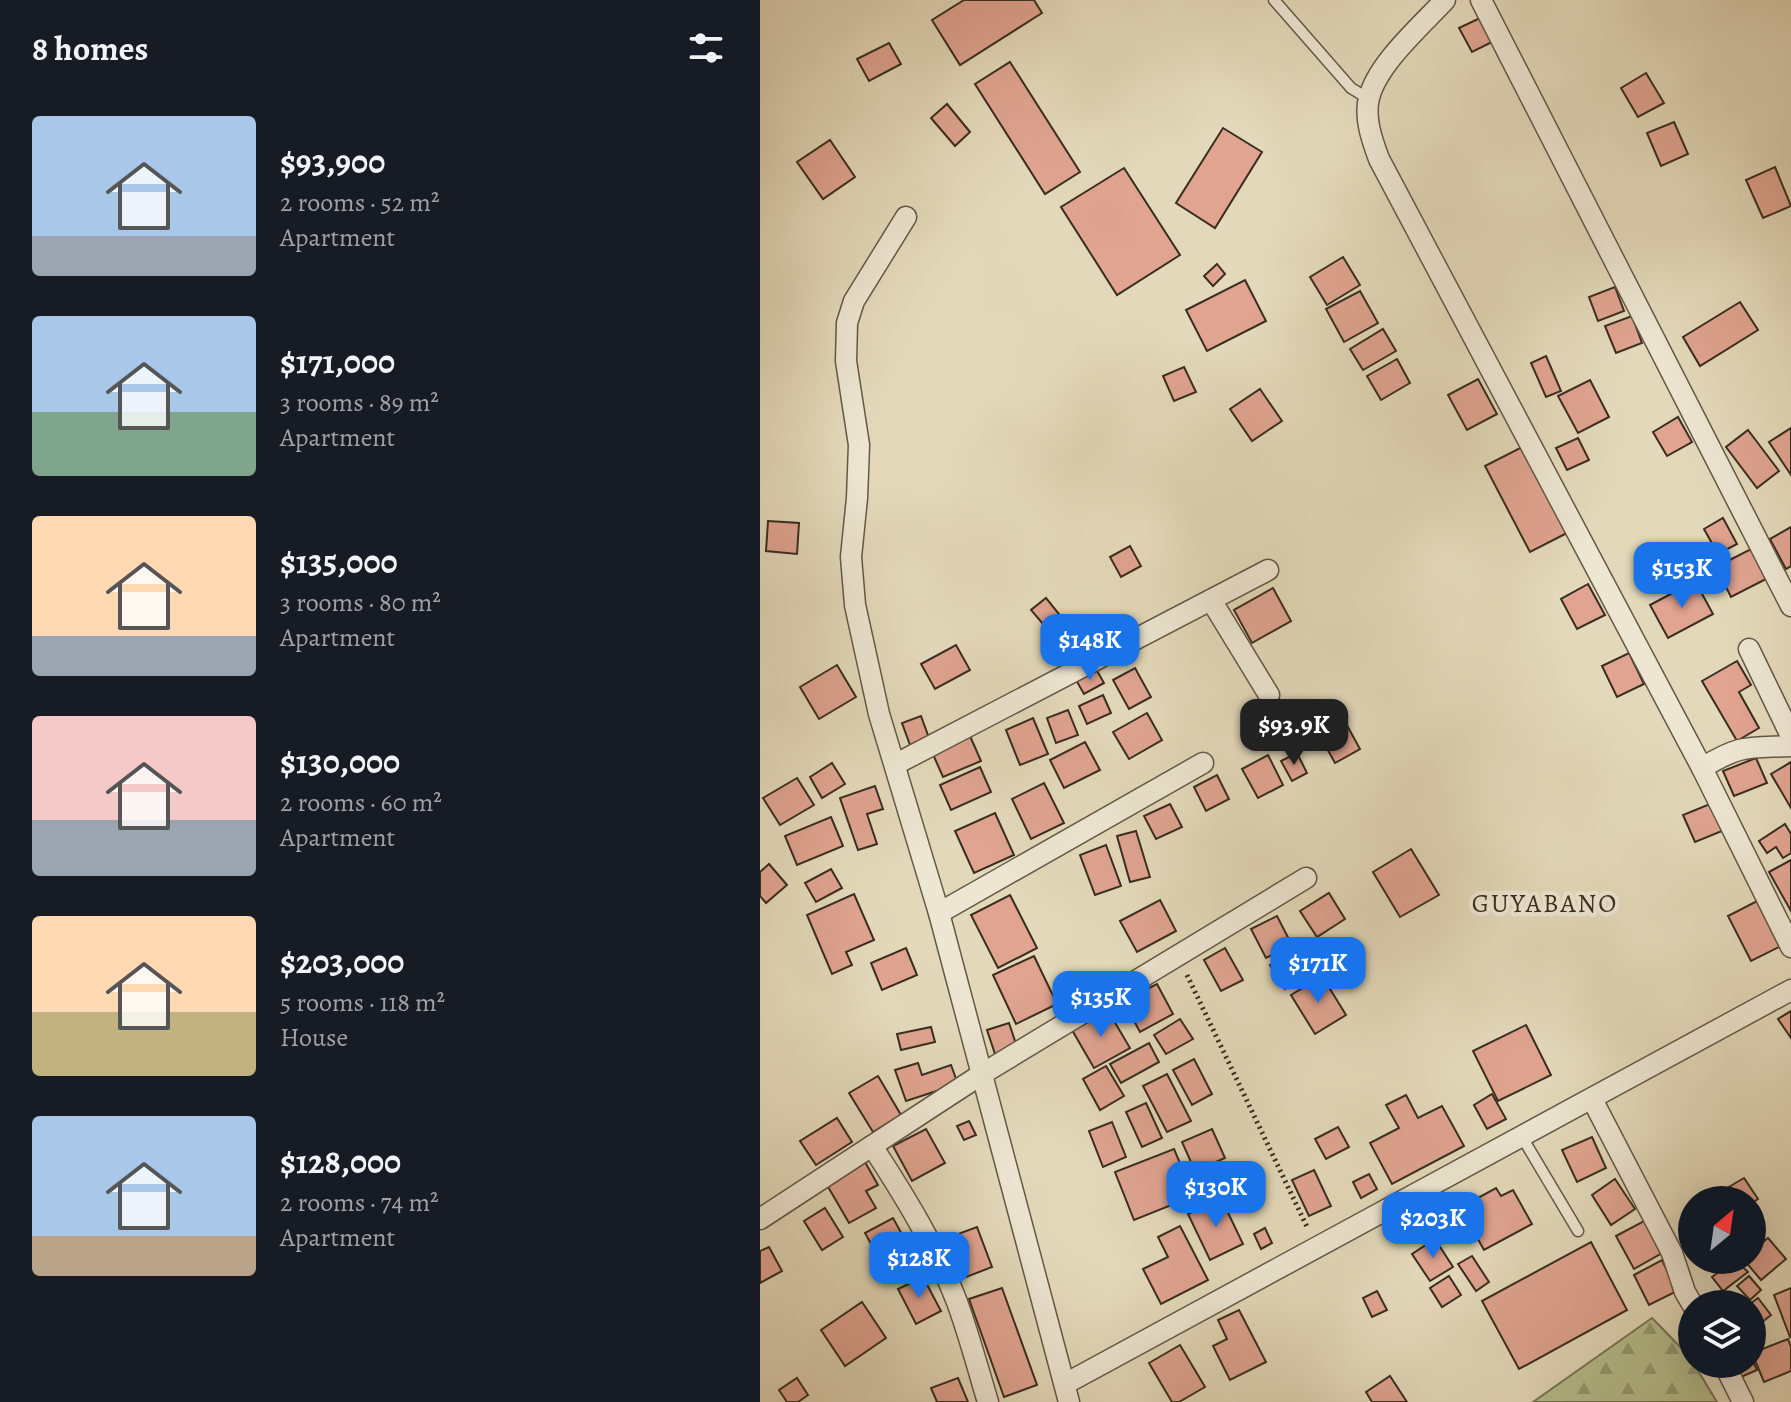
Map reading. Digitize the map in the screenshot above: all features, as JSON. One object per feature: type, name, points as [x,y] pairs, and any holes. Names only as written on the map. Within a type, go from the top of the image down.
[{"type":"street","points":[[1445,0],[1382,69],[1369,99],[1371,136],[1379,159],[1702,768],[1791,947]]},
{"type":"street","points":[[1481,0],[1791,606]]},
{"type":"street","points":[[906,217],[854,301],[847,323],[846,361],[859,445],[851,557],[855,605],[879,714],[939,913],[1067,1393],[1317,1249],[1791,990]]},
{"type":"street","points":[[896,764],[1268,570]]},
{"type":"street","points":[[1211,600],[1269,695]]},
{"type":"street","points":[[1749,649],[1791,736]]},
{"type":"street","points":[[1702,768],[1727,753],[1747,746],[1791,746]]},
{"type":"street","points":[[939,913],[1203,763]]},
{"type":"street","points":[[760,1219],[982,1074],[1306,878]]},
{"type":"street","points":[[1592,1099],[1672,1253],[1684,1290]]},
{"type":"street","points":[[872,1146],[903,1194],[947,1279],[988,1402]]},
{"type":"street","points":[[1731,1378],[1743,1402]]},
{"type":"lane","points":[[1274,0],[1351,88],[1369,99]]},
{"type":"lane","points":[[1522,1137],[1578,1231]]},
{"type":"path","points":[[1178,956],[1317,1249]]},
{"type":"green space","points":[[1652,1318],[1678,1345],[1678,1378],[1702,1378],[1717,1402],[1533,1402]]},
{"type":"building","points":[[964,0],[1034,0],[1042,13],[960,65],[932,20]]},
{"type":"building","points":[[1482,17],[1494,41],[1472,52],[1459,28]]},
{"type":"building","points":[[889,43],[901,64],[869,81],[857,59]]},
{"type":"building","points":[[1010,62],[1080,172],[1045,194],[975,84]]},
{"type":"building","points":[[1646,73],[1664,103],[1638,117],[1621,88]]},
{"type":"building","points":[[947,104],[970,132],[955,146],[931,118]]},
{"type":"building","points":[[1674,122],[1688,154],[1661,166],[1647,133]]},
{"type":"building","points":[[1223,128],[1262,152],[1215,228],[1176,203]]},
{"type":"building","points":[[830,140],[855,177],[823,199],[797,162]]},
{"type":"building","points":[[1775,167],[1791,206],[1763,218],[1746,180]]},
{"type":"building","points":[[1124,168],[1180,255],[1117,295],[1061,207]]},
{"type":"building","points":[[1343,257],[1360,285],[1327,305],[1310,277]]},
{"type":"building","points":[[1217,264],[1225,274],[1213,286],[1204,276]]},
{"type":"building","points":[[1245,280],[1266,321],[1207,351],[1186,310]]},
{"type":"building","points":[[1615,287],[1624,311],[1598,321],[1589,297]]},
{"type":"building","points":[[1360,291],[1378,323],[1344,342],[1326,309]]},
{"type":"building","points":[[1740,302],[1758,330],[1700,366],[1683,337]]},
{"type":"building","points":[[1632,316],[1642,343],[1616,353],[1605,326]]},
{"type":"building","points":[[1383,329],[1396,351],[1363,370],[1350,349]]},
{"type":"building","points":[[1546,356],[1561,391],[1546,397],[1531,363]]},
{"type":"building","points":[[1397,359],[1410,383],[1381,400],[1367,376]]},
{"type":"building","points":[[1184,367],[1196,392],[1174,401],[1163,376]]},
{"type":"building","points":[[1478,379],[1497,414],[1467,430],[1448,395]]},
{"type":"building","points":[[1590,380],[1609,417],[1578,433],[1558,396]]},
{"type":"building","points":[[1260,389],[1282,421],[1252,441],[1230,409]]},
{"type":"building","points":[[1678,417],[1692,442],[1667,456],[1653,432]]},
{"type":"building","points":[[1791,428],[1791,475],[1769,442]]},
{"type":"building","points":[[1748,430],[1779,471],[1757,488],[1726,447]]},
{"type":"building","points":[[1578,438],[1589,460],[1567,470],[1556,448]]},
{"type":"building","points":[[1524,446],[1569,532],[1530,552],[1485,466]]},
{"type":"building","points":[[1723,518],[1737,544],[1718,554],[1704,529]]},
{"type":"building","points":[[768,521],[799,523],[797,554],[766,551]]},
{"type":"building","points":[[1791,527],[1791,566],[1786,569],[1770,539]]},
{"type":"building","points":[[1130,546],[1141,566],[1121,577],[1110,557]]},
{"type":"building","points":[[1751,549],[1766,579],[1731,597],[1716,567]]},
{"type":"building","points":[[1695,581],[1713,614],[1668,638],[1650,605]]},
{"type":"building","points":[[1588,584],[1605,615],[1577,629],[1561,599]]},
{"type":"building","points":[[1273,588],[1291,621],[1252,643],[1234,610]]},
{"type":"building","points":[[1046,598],[1063,619],[1049,631],[1031,610]]},
{"type":"building","points":[[956,645],[970,670],[935,689],[921,664]]},
{"type":"building","points":[[1629,653],[1644,684],[1617,697],[1602,666]]},
{"type":"building","points":[[1737,661],[1751,685],[1739,692],[1759,728],[1737,741],[1702,681]]},
{"type":"building","points":[[837,665],[856,697],[819,719],[800,687]]},
{"type":"building","points":[[1135,668],[1151,697],[1129,709],[1113,680]]},
{"type":"building","points":[[1096,669],[1104,683],[1084,694],[1076,680]]},
{"type":"building","points":[[1103,695],[1111,713],[1087,724],[1079,706]]},
{"type":"building","points":[[1338,709],[1360,749],[1335,763],[1313,723]]},
{"type":"building","points":[[1068,710],[1078,735],[1056,743],[1047,718]]},
{"type":"building","points":[[1147,713],[1162,740],[1129,759],[1113,732]]},
{"type":"building","points":[[921,716],[929,738],[910,745],[902,723]]},
{"type":"building","points":[[1033,718],[1048,754],[1020,765],[1006,730]]},
{"type":"building","points":[[970,736],[981,761],[943,777],[932,752]]},
{"type":"building","points":[[1085,742],[1100,770],[1064,788],[1050,760]]},
{"type":"building","points":[[1297,753],[1307,773],[1292,781],[1281,761]]},
{"type":"building","points":[[1268,755],[1283,785],[1258,798],[1242,769]]},
{"type":"building","points":[[1756,758],[1767,783],[1734,796],[1723,771]]},
{"type":"building","points":[[1791,762],[1791,808],[1771,774]]},
{"type":"building","points":[[832,763],[845,784],[822,798],[810,777]]},
{"type":"building","points":[[980,767],[991,792],[951,810],[940,785]]},
{"type":"building","points":[[1217,775],[1229,799],[1206,811],[1194,787]]},
{"type":"building","points":[[797,778],[814,805],[780,825],[763,798]]},
{"type":"building","points":[[1044,783],[1064,823],[1031,839],[1012,799]]},
{"type":"building","points":[[875,786],[883,809],[867,814],[877,844],[858,850],[840,798]]},
{"type":"building","points":[[1170,804],[1182,827],[1156,839],[1144,816]]},
{"type":"building","points":[[1710,804],[1722,831],[1695,842],[1683,815]]},
{"type":"building","points":[[995,813],[1014,855],[974,873],[955,831]]},
{"type":"building","points":[[831,817],[843,846],[797,865],[785,836]]},
{"type":"building","points":[[1785,824],[1791,834],[1791,853],[1783,858],[1776,847],[1767,853],[1759,841]]},
{"type":"building","points":[[1136,831],[1150,877],[1130,882],[1117,836]]},
{"type":"building","points":[[1106,845],[1121,886],[1095,895],[1080,855]]},
{"type":"building","points":[[1411,849],[1439,895],[1400,917],[1373,872]]},
{"type":"building","points":[[1791,860],[1791,911],[1769,872]]},
{"type":"building","points":[[769,864],[787,885],[766,903],[760,896],[760,872]]},
{"type":"building","points":[[831,869],[842,888],[816,902],[805,883]]},
{"type":"building","points":[[1329,893],[1345,919],[1317,937],[1300,911]]},
{"type":"building","points":[[854,894],[874,940],[846,952],[852,965],[832,974],[807,915]]},
{"type":"building","points":[[1010,895],[1037,948],[998,968],[971,915]]},
{"type":"building","points":[[1761,899],[1785,944],[1751,961],[1728,916]]},
{"type":"building","points":[[1160,900],[1176,931],[1137,952],[1120,921]]},
{"type":"building","points":[[1277,916],[1292,945],[1266,958],[1251,929]]},
{"type":"building","points":[[906,948],[917,975],[882,990],[871,963]]},
{"type":"building","points":[[1225,948],[1243,980],[1221,991],[1204,960]]},
{"type":"building","points":[[1295,949],[1310,974],[1285,989],[1270,965]]},
{"type":"building","points":[[1034,956],[1057,1004],[1016,1024],[993,975]]},
{"type":"building","points":[[1322,976],[1346,1015],[1315,1034],[1291,995]]},
{"type":"building","points":[[1157,984],[1173,1014],[1140,1032],[1123,1001]]},
{"type":"building","points":[[1107,1009],[1130,1048],[1094,1068],[1072,1030]]},
{"type":"building","points":[[1791,1011],[1791,1038],[1778,1019]]},
{"type":"building","points":[[1180,1019],[1193,1039],[1166,1054],[1154,1035]]},
{"type":"building","points":[[1009,1023],[1017,1047],[995,1054],[987,1030]]},
{"type":"building","points":[[1526,1025],[1551,1075],[1498,1101],[1473,1051]]},
{"type":"building","points":[[931,1027],[935,1042],[901,1050],[897,1034]]},
{"type":"building","points":[[1149,1043],[1159,1062],[1121,1083],[1110,1064]]},
{"type":"building","points":[[1194,1059],[1212,1094],[1192,1105],[1173,1070]]},
{"type":"building","points":[[918,1063],[922,1075],[951,1065],[958,1084],[906,1101],[895,1070]]},
{"type":"building","points":[[1106,1066],[1124,1096],[1100,1110],[1083,1079]]},
{"type":"building","points":[[1167,1074],[1191,1121],[1167,1132],[1143,1086]]},
{"type":"building","points":[[878,1076],[901,1115],[873,1132],[849,1093]]},
{"type":"building","points":[[1492,1094],[1506,1119],[1487,1129],[1474,1105]]},
{"type":"building","points":[[1406,1095],[1418,1118],[1442,1106],[1464,1146],[1392,1184],[1370,1143],[1399,1128],[1386,1105]]},
{"type":"building","points":[[1146,1103],[1162,1138],[1142,1147],[1126,1112]]},
{"type":"building","points":[[837,1118],[852,1142],[816,1165],[800,1141]]},
{"type":"building","points":[[969,1121],[976,1135],[964,1140],[957,1126]]},
{"type":"building","points":[[1112,1122],[1126,1157],[1103,1167],[1089,1131]]},
{"type":"building","points":[[1338,1127],[1349,1147],[1326,1159],[1315,1139]]},
{"type":"building","points":[[926,1129],[945,1163],[912,1181],[893,1146]]},
{"type":"building","points":[[1212,1129],[1225,1158],[1195,1171],[1182,1142]]},
{"type":"building","points":[[1592,1137],[1606,1168],[1577,1182],[1562,1150]]},
{"type":"building","points":[[1174,1149],[1194,1196],[1134,1220],[1115,1172]]},
{"type":"building","points":[[865,1162],[878,1185],[866,1191],[876,1208],[849,1223],[827,1185]]},
{"type":"building","points":[[1314,1170],[1331,1206],[1309,1216],[1292,1180]]},
{"type":"building","points":[[1369,1174],[1377,1189],[1361,1198],[1353,1182]]},
{"type":"building","points":[[1744,1178],[1749,1186],[1731,1186]]},
{"type":"building","points":[[1615,1179],[1635,1209],[1611,1225],[1592,1195]]},
{"type":"building","points":[[1496,1188],[1501,1196],[1513,1190],[1532,1224],[1484,1250],[1465,1216],[1481,1208],[1476,1199]]},
{"type":"building","points":[[1253,1192],[1259,1205],[1243,1212],[1238,1199]]},
{"type":"building","points":[[1443,1196],[1456,1218],[1438,1229],[1424,1207]]},
{"type":"building","points":[[1221,1198],[1243,1244],[1210,1260],[1188,1214]]},
{"type":"building","points":[[825,1208],[843,1237],[822,1250],[804,1221]]},
{"type":"building","points":[[893,1218],[910,1249],[882,1264],[865,1233]]},
{"type":"building","points":[[1644,1221],[1662,1253],[1634,1269],[1616,1236]]},
{"type":"building","points":[[1180,1226],[1208,1280],[1161,1304],[1143,1269],[1168,1257],[1158,1237]]},
{"type":"building","points":[[977,1227],[992,1267],[961,1279],[947,1238]]},
{"type":"building","points":[[1265,1228],[1272,1243],[1261,1249],[1254,1234]]},
{"type":"building","points":[[1768,1238],[1786,1259],[1761,1280],[1756,1274],[1766,1274]]},
{"type":"building","points":[[1435,1239],[1453,1267],[1430,1281],[1412,1254]]},
{"type":"building","points":[[1591,1242],[1627,1310],[1519,1369],[1482,1301]]},
{"type":"building","points":[[769,1247],[782,1271],[760,1283],[760,1251]]},
{"type":"building","points":[[1472,1256],[1489,1282],[1476,1291],[1458,1264]]},
{"type":"building","points":[[1662,1260],[1677,1291],[1649,1305],[1634,1275]]},
{"type":"building","points":[[1716,1274],[1745,1274],[1724,1290],[1712,1277]]},
{"type":"building","points":[[1449,1276],[1461,1295],[1442,1307],[1430,1288]]},
{"type":"building","points":[[1749,1276],[1761,1290],[1741,1290],[1737,1286]]},
{"type":"building","points":[[923,1277],[941,1311],[916,1324],[898,1289]]},
{"type":"building","points":[[1002,1288],[1037,1385],[1004,1397],[969,1299]]},
{"type":"building","points":[[1791,1288],[1791,1336],[1790,1337],[1774,1295]]},
{"type":"building","points":[[1377,1291],[1387,1310],[1372,1317],[1363,1298]]},
{"type":"building","points":[[862,1302],[886,1338],[845,1366],[821,1330]]},
{"type":"building","points":[[1239,1310],[1266,1362],[1230,1380],[1213,1346],[1227,1339],[1218,1320]]},
{"type":"building","points":[[1788,1339],[1791,1371],[1764,1382],[1762,1378],[1766,1378],[1766,1348]]},
{"type":"building","points":[[1180,1345],[1205,1387],[1179,1402],[1172,1402],[1149,1363]]},
{"type":"building","points":[[1390,1376],[1407,1402],[1372,1402],[1366,1392]]},
{"type":"building","points":[[797,1378],[808,1395],[798,1402],[787,1402],[779,1390]]},
{"type":"building","points":[[958,1378],[968,1402],[937,1402],[931,1388]]},
{"type":"district","name":"GUYABANO","points":[[1545,903]]}]
